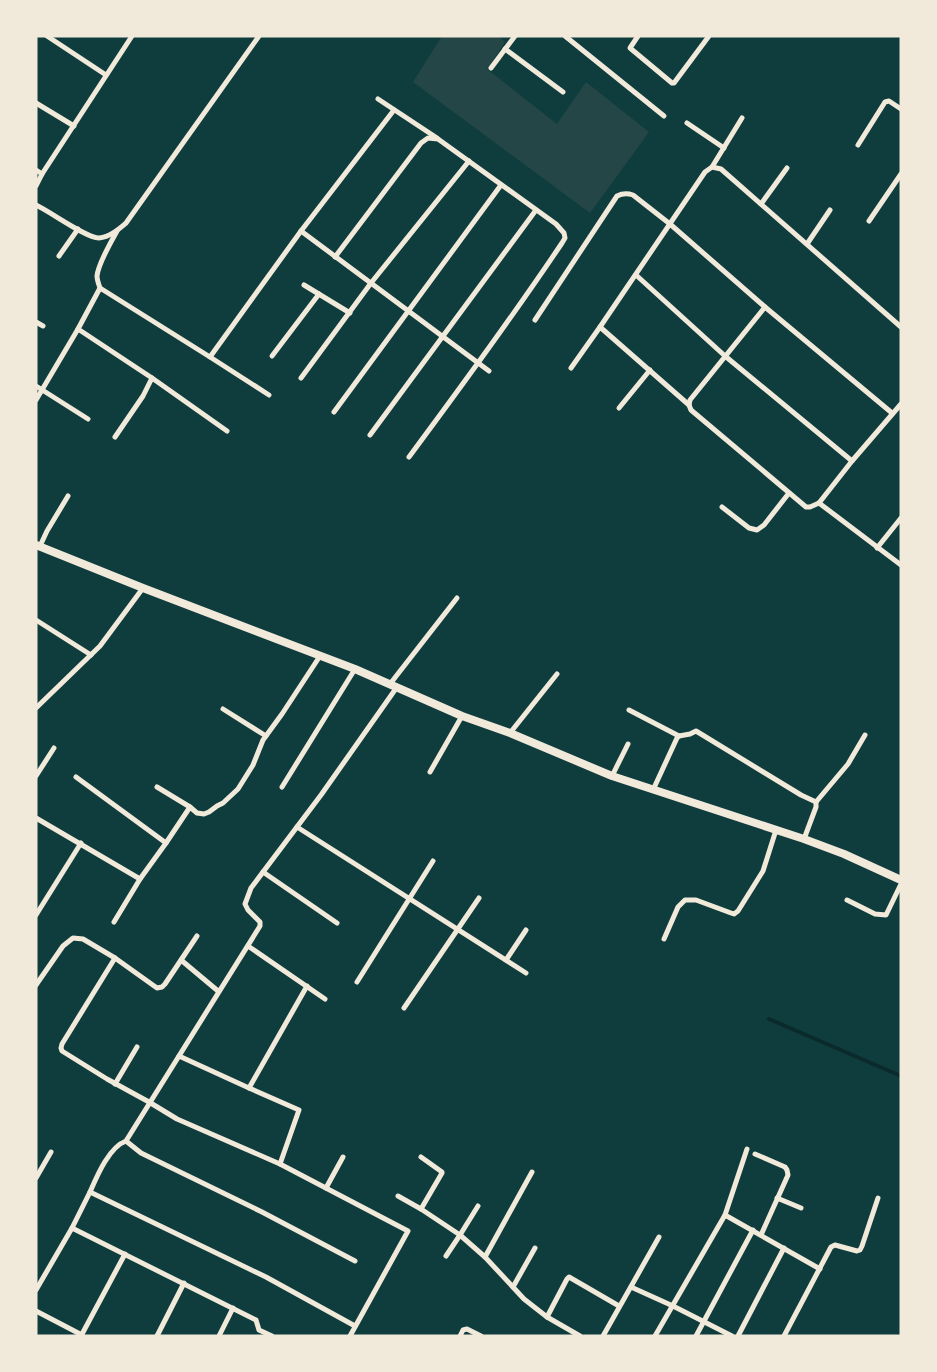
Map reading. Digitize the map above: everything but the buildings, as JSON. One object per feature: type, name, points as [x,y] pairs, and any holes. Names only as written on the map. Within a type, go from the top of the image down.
[{"type":"street","points":[[47,36],[106,75]]},
{"type":"street","points":[[36,186],[132,36]]},
{"type":"street","points":[[36,205],[86,234],[98,238],[117,231],[126,223],[259,36]]},
{"type":"street","points":[[491,68],[515,36]]},
{"type":"street","points":[[565,36],[664,116]]},
{"type":"street","points":[[638,36],[630,48],[674,83],[709,36]]},
{"type":"street","points":[[505,49],[563,92]]},
{"type":"street","points":[[378,99],[438,139],[556,224],[564,233],[565,238],[539,278],[409,457]]},
{"type":"street","points":[[858,145],[884,102],[889,101],[901,109]]},
{"type":"street","points":[[36,103],[74,126]]},
{"type":"street","points":[[210,357],[301,231],[394,110]]},
{"type":"street","points":[[571,368],[705,172],[712,167],[742,118]]},
{"type":"street","points":[[687,123],[724,148]]},
{"type":"street","points":[[335,257],[421,143],[428,138],[438,139]]},
{"type":"street","points":[[301,378],[371,283],[469,161]]},
{"type":"street","points":[[712,167],[721,169],[901,327]]},
{"type":"street","points":[[761,204],[787,168]]},
{"type":"street","points":[[36,170],[42,174]]},
{"type":"street","points":[[869,221],[901,174]]},
{"type":"street","points":[[334,412],[501,185]]},
{"type":"street","points":[[535,320],[617,196],[623,193],[633,195],[670,224],[892,413]]},
{"type":"street","points":[[370,434],[536,210]]},
{"type":"street","points":[[807,244],[830,210]]},
{"type":"street","points":[[59,256],[78,229]]},
{"type":"street","points":[[117,231],[98,271],[97,278],[100,288],[269,395]]},
{"type":"street","points":[[301,231],[489,372]]},
{"type":"street","points":[[636,275],[725,356],[852,461]]},
{"type":"street","points":[[304,285],[350,313]]},
{"type":"street","points":[[36,400],[100,288]]},
{"type":"street","points":[[272,356],[319,294]]},
{"type":"street","points":[[689,405],[690,400],[766,306]]},
{"type":"street","points":[[36,322],[43,326]]},
{"type":"street","points":[[600,328],[689,405],[691,410],[806,507],[820,503],[852,461],[901,404]]},
{"type":"street","points":[[78,329],[227,431]]},
{"type":"street","points":[[619,408],[650,370]]},
{"type":"street","points":[[115,437],[143,396],[152,378]]},
{"type":"street","points":[[36,386],[88,419]]},
{"type":"street","points":[[722,507],[749,528],[757,530],[764,525],[789,493]]},
{"type":"street","points":[[68,496],[38,546],[355,669],[462,716],[510,733],[612,776],[804,839],[844,854],[901,880]]},
{"type":"street","points":[[820,503],[901,565]]},
{"type":"street","points":[[877,548],[901,518]]},
{"type":"street","points":[[36,708],[107,639],[143,588]]},
{"type":"street","points":[[36,1290],[72,1228],[108,1157],[115,1147],[126,1140],[258,930],[260,922],[248,910],[245,904],[251,888],[322,795],[393,685],[457,598]]},
{"type":"street","points":[[36,620],[91,655]]},
{"type":"street","points":[[157,786],[197,813],[204,814],[223,803],[238,790],[253,764],[263,740],[320,656]]},
{"type":"street","points":[[282,787],[355,669]]},
{"type":"street","points":[[510,733],[557,674]]},
{"type":"street","points":[[223,709],[266,736]]},
{"type":"street","points":[[629,710],[679,736],[696,731],[801,795],[816,802]]},
{"type":"street","points":[[430,772],[462,716]]},
{"type":"street","points":[[804,839],[816,807],[816,802],[848,764],[865,735]]},
{"type":"street","points":[[653,790],[679,736]]},
{"type":"street","points":[[612,776],[628,744]]},
{"type":"street","points":[[36,776],[54,748]]},
{"type":"street","points":[[76,777],[166,843]]},
{"type":"street","points":[[114,922],[140,879],[190,807]]},
{"type":"street","points":[[36,818],[140,879]]},
{"type":"street","points":[[297,827],[526,973]]},
{"type":"street","points":[[664,939],[678,907],[685,900],[696,900],[731,914],[738,911],[763,871],[776,830]]},
{"type":"street","points":[[36,916],[81,843]]},
{"type":"street","points":[[357,982],[432,861]]},
{"type":"street","points":[[263,872],[337,923]]},
{"type":"street","points":[[847,900],[875,914],[886,915],[901,884]]},
{"type":"street","points":[[404,1008],[479,898]]},
{"type":"street","points":[[506,960],[526,930]]},
{"type":"street","points":[[36,985],[63,946],[73,938],[83,939],[115,958],[157,988],[162,987],[197,936]]},
{"type":"street","points":[[248,946],[325,999]]},
{"type":"street","points":[[115,958],[62,1044],[62,1051],[177,1119],[280,1164],[408,1231],[350,1336]]},
{"type":"street","points":[[181,960],[218,991]]},
{"type":"street","points":[[249,1088],[307,986]]},
{"type":"street","points":[[115,1084],[137,1047]]},
{"type":"street","points":[[179,1056],[299,1110],[280,1164]]},
{"type":"street","points":[[126,1140],[141,1153],[262,1212],[355,1261]]},
{"type":"street","points":[[655,1336],[725,1215],[747,1149]]},
{"type":"street","points":[[36,1178],[51,1152]]},
{"type":"street","points":[[755,1154],[788,1170],[788,1175],[761,1235]]},
{"type":"street","points":[[326,1188],[343,1157]]},
{"type":"street","points":[[421,1158],[442,1173],[421,1209]]},
{"type":"street","points":[[485,1257],[532,1172]]},
{"type":"street","points":[[90,1192],[266,1277],[355,1326]]},
{"type":"street","points":[[398,1196],[460,1235],[485,1257],[524,1299],[547,1317],[580,1336]]},
{"type":"street","points":[[778,1198],[802,1208]]},
{"type":"street","points":[[784,1336],[833,1245],[857,1251],[860,1250],[878,1198]]},
{"type":"street","points":[[446,1256],[478,1206]]},
{"type":"street","points":[[725,1215],[820,1268]]},
{"type":"street","points":[[72,1228],[256,1320],[259,1330],[272,1336]]},
{"type":"street","points":[[696,1336],[753,1230]]},
{"type":"street","points":[[603,1336],[659,1237]]},
{"type":"street","points":[[513,1287],[535,1248]]},
{"type":"street","points":[[738,1336],[784,1248]]},
{"type":"street","points":[[36,1311],[81,1335],[125,1254]]},
{"type":"street","points":[[547,1317],[569,1277],[619,1306]]},
{"type":"street","points":[[157,1336],[184,1283]]},
{"type":"street","points":[[631,1287],[732,1336]]},
{"type":"street","points":[[219,1336],[233,1308]]},
{"type":"street","points":[[460,1336],[463,1330],[467,1329],[481,1336]]},
{"type":"shaded area","points":[[442,36],[498,36],[505,42],[487,69],[557,124],[586,82],[649,132],[590,213],[413,82]]},
{"type":"waterway","points":[[769,1019],[901,1076]]}]
